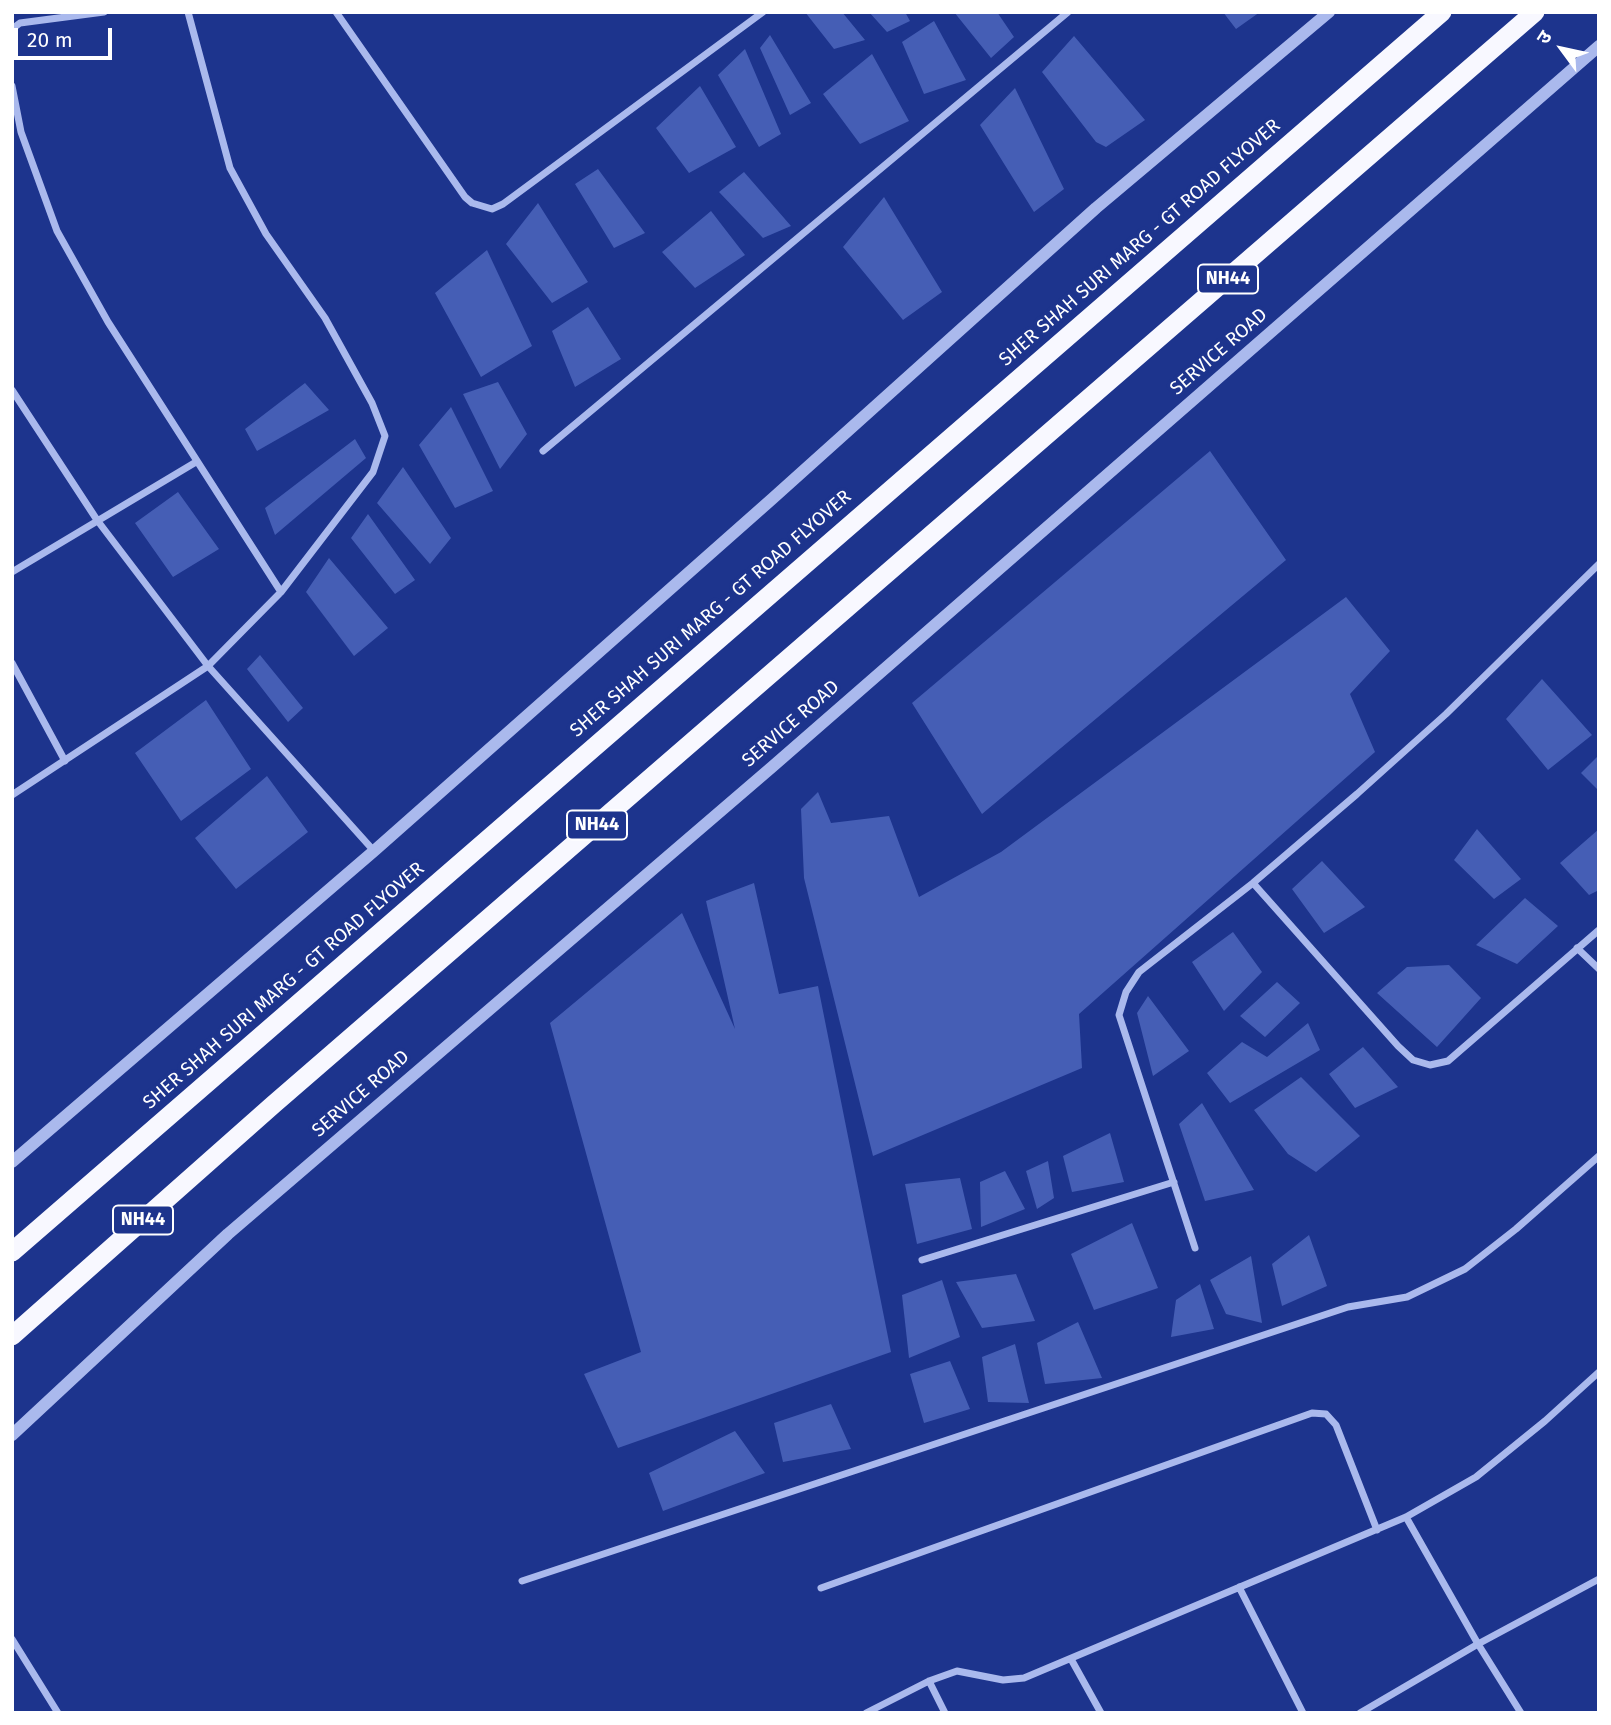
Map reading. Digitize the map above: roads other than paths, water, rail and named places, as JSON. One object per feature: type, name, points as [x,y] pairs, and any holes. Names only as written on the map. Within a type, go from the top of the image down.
[{"type":"highway","name":"SHER SHAH SURI MARG - GT ROAD FLYOVER","points":[[12,1252],[1442,12]]},
{"type":"highway","name":"NH44","points":[[12,1336],[274,1104],[1535,12]]},
{"type":"street","points":[[12,29],[20,23],[104,12]]},
{"type":"street","points":[[12,795],[208,666],[281,592],[373,472],[385,436],[372,403],[325,318],[266,234],[230,168],[188,12]]},
{"type":"street","points":[[336,12],[465,197],[472,203],[492,209],[514,196],[763,12]]},
{"type":"street","points":[[543,451],[1068,12]]},
{"type":"street","points":[[12,1162],[374,851],[1096,208],[1329,12]]},
{"type":"street","name":"SERVICE ROAD","points":[[12,1435],[228,1234],[772,767],[1599,46]]},
{"type":"street","points":[[12,86],[21,132],[57,231],[108,322],[281,592]]},
{"type":"street","points":[[12,390],[97,520],[208,666],[374,851]]},
{"type":"street","points":[[12,572],[196,462]]},
{"type":"street","points":[[1195,1248],[1119,1015],[1126,992],[1139,972],[1253,883],[1446,714],[1599,565]]},
{"type":"street","points":[[12,663],[65,761]]},
{"type":"street","points":[[1253,883],[1398,1046],[1413,1060],[1430,1065],[1448,1061],[1599,930]]},
{"type":"street","points":[[1577,948],[1599,969]]},
{"type":"street","points":[[522,1581],[1348,1307],[1407,1297],[1465,1269],[1516,1229],[1599,1156]]},
{"type":"street","points":[[922,1260],[1174,1182]]},
{"type":"street","points":[[866,1713],[929,1681],[957,1671],[1003,1681],[1024,1678],[1406,1517],[1476,1477],[1545,1421],[1599,1372]]},
{"type":"street","points":[[821,1588],[1312,1413],[1326,1414],[1336,1425],[1377,1530]]},
{"type":"street","points":[[1406,1517],[1478,1644],[1521,1713]]},
{"type":"street","points":[[1360,1713],[1478,1644],[1599,1579]]},
{"type":"street","points":[[1240,1587],[1303,1713]]},
{"type":"street","points":[[12,1639],[58,1713]]},
{"type":"street","points":[[1071,1659],[1101,1713]]},
{"type":"street","points":[[929,1681],[945,1713]]}]
